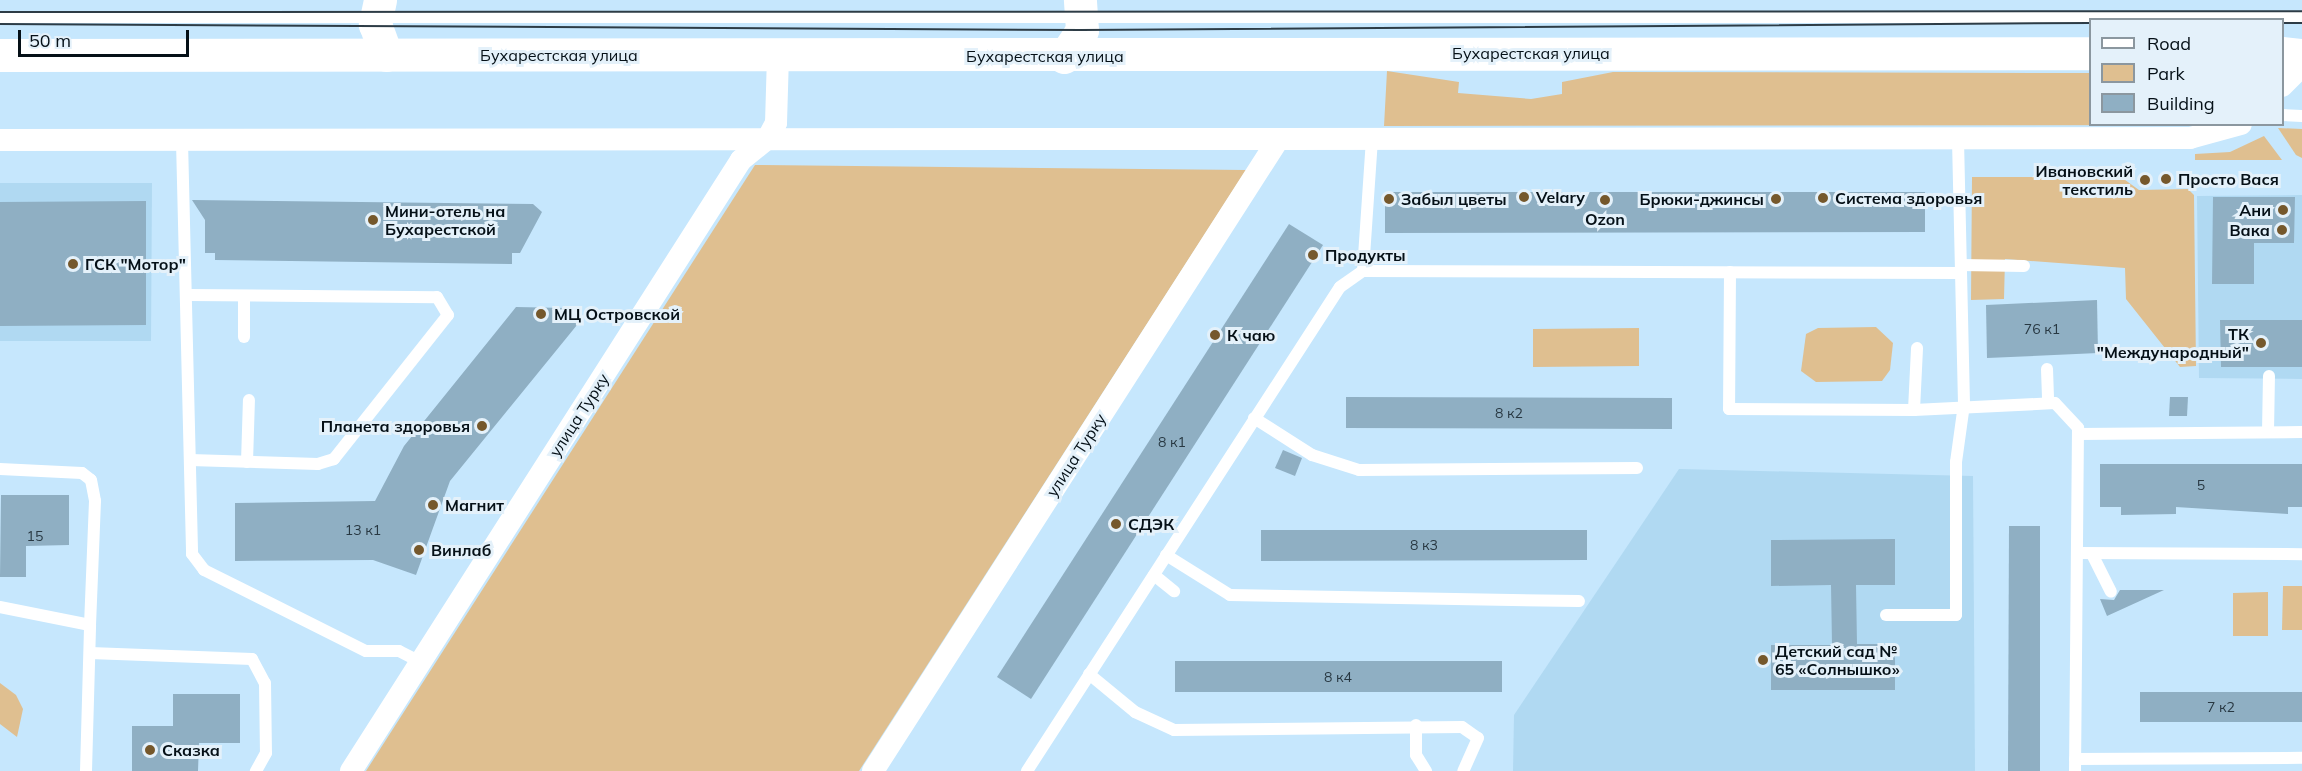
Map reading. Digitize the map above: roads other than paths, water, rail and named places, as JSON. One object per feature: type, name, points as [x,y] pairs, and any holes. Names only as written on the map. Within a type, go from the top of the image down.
[{"type":"main road","points":[[378,9],[386,55]]},
{"type":"main road","points":[[1064,57],[1075,45],[1081,9]]},
{"type":"main road","name":"Бухарестская улица","points":[[0,55],[778,54],[1064,57],[2089,53]]},
{"type":"main road","points":[[2284,53],[2302,55]]},
{"type":"street","points":[[768,138],[776,123],[778,54]]},
{"type":"street","points":[[2284,85],[2302,66]]},
{"type":"street","points":[[0,140],[2190,138],[2234,126]]},
{"type":"street","name":"улица Турку","points":[[351,771],[741,160],[768,138]]},
{"type":"street","name":"улица Турку","points":[[873,771],[1278,140]]},
{"type":"lane","points":[[0,18],[378,9],[1081,9],[2302,17]]},
{"type":"lane","points":[[2284,115],[2302,116]]},
{"type":"lane","points":[[1886,615],[1956,615],[1956,462],[1964,404],[1958,138]]},
{"type":"lane","points":[[1363,271],[1372,139]]},
{"type":"lane","points":[[182,141],[189,296],[192,554],[204,570],[366,651],[399,651],[421,662]]},
{"type":"lane","points":[[1027,771],[1340,287],[1363,271],[1730,272],[2024,266]]},
{"type":"lane","points":[[1730,272],[1729,409],[1914,410],[1964,404],[2055,403],[2078,434],[2086,554],[2075,765],[2302,758]]},
{"type":"lane","points":[[189,296],[437,297],[448,315],[334,459],[318,464],[190,460]]},
{"type":"lane","points":[[244,296],[244,337]]},
{"type":"lane","points":[[1914,410],[1917,348]]},
{"type":"lane","points":[[2047,369],[2048,403]]},
{"type":"lane","points":[[2268,432],[2270,376]]},
{"type":"lane","points":[[247,462],[249,400]]},
{"type":"lane","points":[[1254,418],[1312,455],[1359,470],[1637,468]]},
{"type":"lane","points":[[2078,434],[2302,432]]},
{"type":"lane","points":[[0,469],[70,469],[91,480],[95,501],[86,771]]},
{"type":"lane","points":[[2086,554],[2302,554]]},
{"type":"lane","points":[[2086,554],[2112,592]]},
{"type":"lane","points":[[1166,555],[1230,595],[1579,602]]},
{"type":"lane","points":[[1154,575],[1174,591]]},
{"type":"lane","points":[[0,607],[90,625]]},
{"type":"lane","points":[[90,653],[252,659],[265,683],[266,753],[256,771]]},
{"type":"lane","points":[[1089,674],[1135,712],[1174,730],[1416,725],[1472,730],[1478,748],[1463,771]]},
{"type":"lane","points":[[1416,725],[1416,755],[1426,771]]},
{"type":"tram line","points":[[0,12],[2302,11]]},
{"type":"tram line","points":[[0,24],[1082,30],[2089,23]]},
{"type":"tram line","points":[[2284,23],[2302,23]]},
{"type":"place","name":"Просто Вася","points":[[2166,179]]},
{"type":"place","name":"Ивановский текстиль","points":[[2145,180]]},
{"type":"place","name":"Velary","points":[[1524,197]]},
{"type":"place","name":"Система здоровья","points":[[1823,198]]},
{"type":"place","name":"Забыл цветы","points":[[1389,199]]},
{"type":"place","name":"Брюки-джинсы","points":[[1776,199]]},
{"type":"place","name":"Ozon","points":[[1605,200]]},
{"type":"place","name":"Ани","points":[[2283,210]]},
{"type":"place","name":"Мини-отель на Бухарестской","points":[[373,220]]},
{"type":"place","name":"Вака","points":[[2282,230]]},
{"type":"place","name":"Продукты","points":[[1313,255]]},
{"type":"place","name":"ГСК \"Мотор\"","points":[[73,264]]},
{"type":"place","name":"МЦ Островской","points":[[541,314]]},
{"type":"place","name":"К чаю","points":[[1215,335]]},
{"type":"place","name":"ТК \"Международный\"","points":[[2261,343]]},
{"type":"place","name":"Планета здоровья","points":[[482,426]]},
{"type":"place","name":"Магнит","points":[[433,505]]},
{"type":"place","name":"СДЭК","points":[[1116,524]]},
{"type":"place","name":"Винлаб","points":[[419,550]]},
{"type":"place","name":"Детский сад № 65 «Солнышко»","points":[[1763,660]]},
{"type":"place","name":"Сказка","points":[[150,750]]}]
